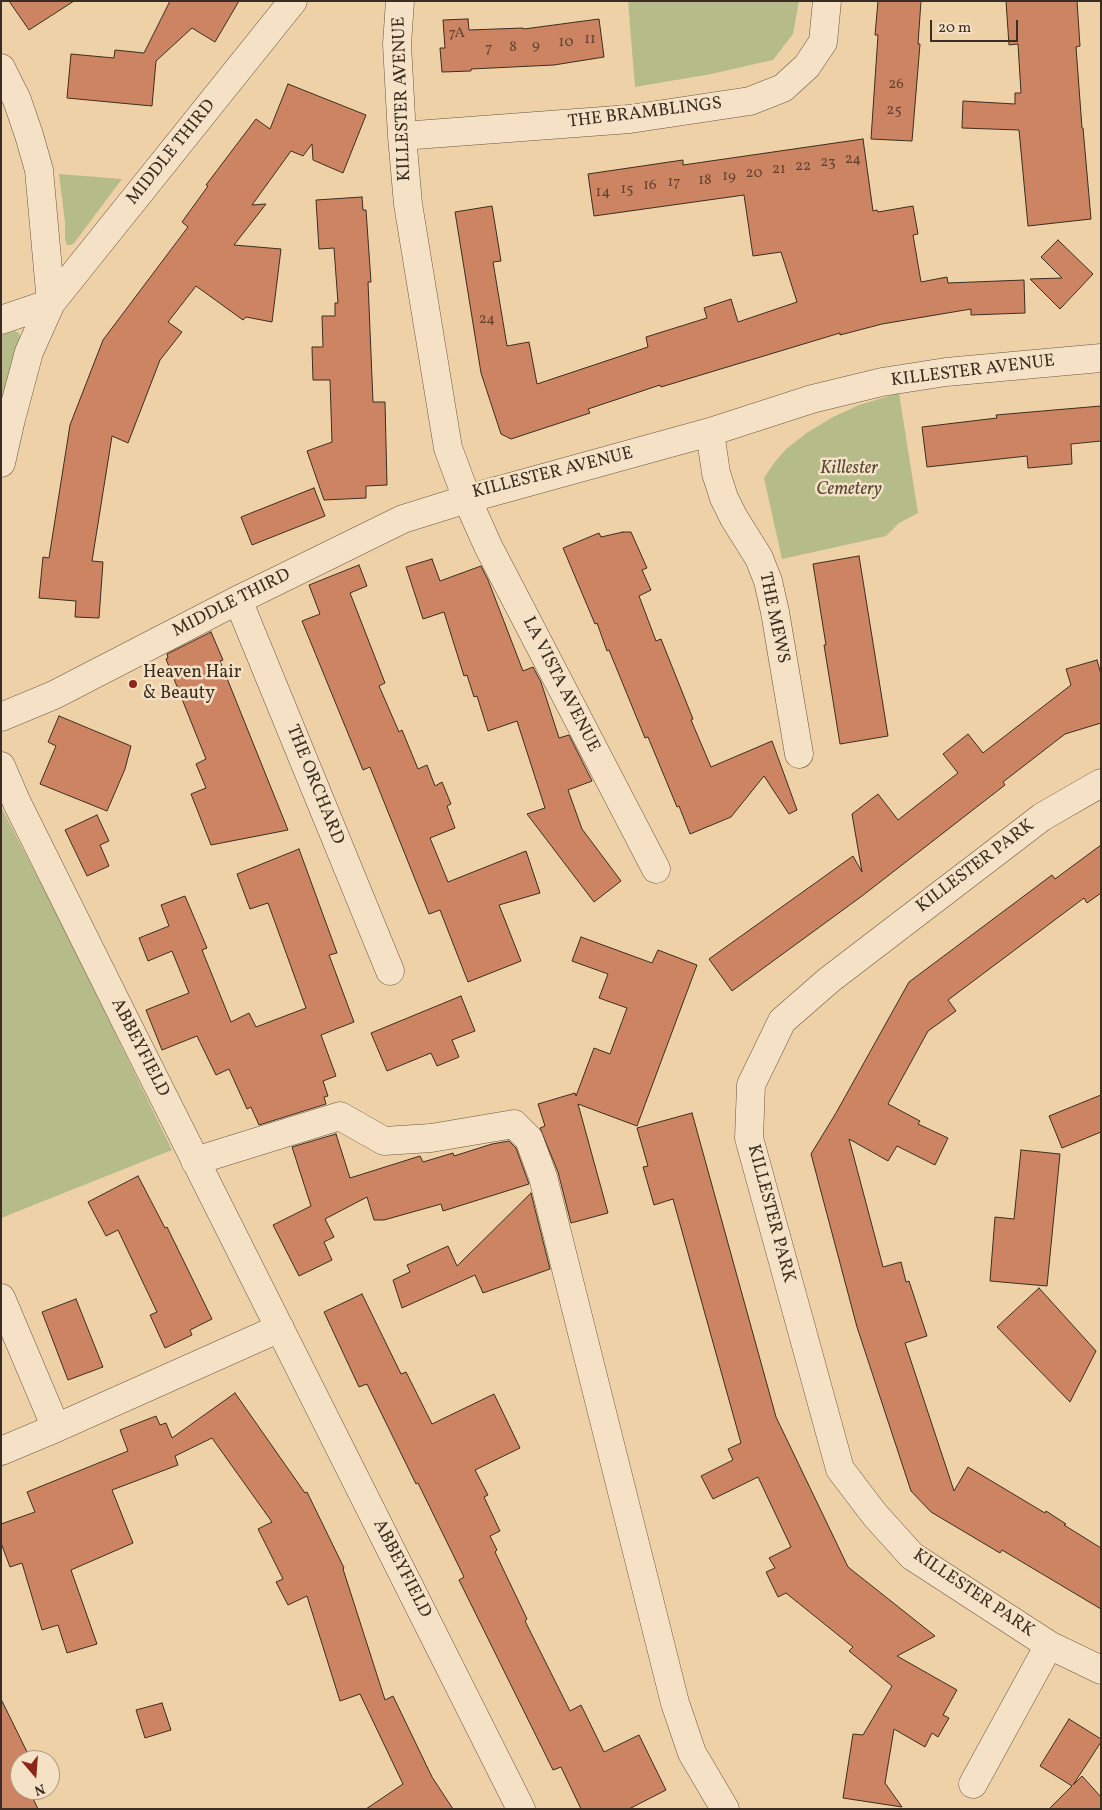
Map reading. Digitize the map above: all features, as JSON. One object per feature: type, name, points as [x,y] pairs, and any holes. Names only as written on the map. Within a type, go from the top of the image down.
[{"type":"street","name":"MIDDLE THIRD","points":[[51,303],[293,1]]},
{"type":"street","name":"KILLESTER AVENUE","points":[[400,1],[397,44],[408,204],[448,448],[467,499],[710,432],[812,399],[882,382],[946,372],[1101,358]]},
{"type":"street","name":"THE BRAMBLINGS","points":[[402,136],[630,119],[750,101],[783,88],[807,66],[822,42],[828,1]]},
{"type":"street","points":[[1,68],[17,100],[39,170],[51,303],[30,352],[10,419],[1,463]]},
{"type":"street","points":[[1,320],[51,303]]},
{"type":"street","name":"THE MEWS","points":[[710,432],[716,473],[724,498],[759,558],[768,581],[776,612],[798,754]]},
{"type":"street","name":"MIDDLE THIRD","points":[[1,717],[54,695],[238,600],[403,519],[467,499]]},
{"type":"street","name":"LA VISTA AVENUE","points":[[467,499],[488,546],[656,869]]},
{"type":"street","name":"THE ORCHARD","points":[[238,600],[390,972]]},
{"type":"street","name":"ABBEYFIELD","points":[[1,766],[21,812],[521,1809]]},
{"type":"street","name":"KILLESTER PARK","points":[[1101,783],[1042,816],[829,980],[782,1021],[751,1085],[749,1138],[840,1470],[875,1515],[912,1556],[1049,1644],[1101,1670]]},
{"type":"street","points":[[195,1160],[340,1116],[384,1142],[431,1138],[514,1124],[530,1139],[543,1177],[675,1703],[692,1753],[725,1809]]},
{"type":"street","points":[[1,1298],[56,1428]]},
{"type":"street","points":[[1,1451],[280,1328]]},
{"type":"street","name":"KILLESTER PARK","points":[[973,1784],[1049,1644]]},
{"type":"green space","points":[[628,1],[799,1],[793,34],[773,60],[711,74],[635,87]]},
{"type":"green space","points":[[59,174],[122,179],[71,245],[67,245],[65,239],[65,222]]},
{"type":"green space","points":[[15,331],[19,333],[20,337],[1,409],[1,335]]},
{"type":"green space","name":"Killester Cemetery","points":[[899,393],[918,513],[899,523],[886,536],[782,559],[764,478],[774,463],[786,449],[808,432],[833,417],[859,405]]},
{"type":"green space","points":[[1,807],[63,926],[172,1150],[1,1218]]},
{"type":"building","points":[[9,1],[74,1],[29,30]]},
{"type":"building","points":[[170,1],[239,1],[215,42],[192,28],[156,61],[152,106],[67,98],[71,54],[114,58],[115,50],[144,53]]},
{"type":"building","points":[[878,1],[921,1],[918,44],[920,44],[912,141],[871,139],[878,35],[875,35]]},
{"type":"building","points":[[1006,1],[1077,1],[1080,46],[1076,47],[1091,219],[1028,226],[1019,130],[962,128],[963,101],[1015,104],[1015,93],[1021,93],[1018,44],[1009,45]]},
{"type":"building","points":[[468,19],[469,30],[524,29],[599,19],[604,57],[554,65],[442,72],[440,48],[445,48],[443,20]]},
{"type":"building","points":[[288,84],[366,115],[343,173],[313,160],[312,144],[303,156],[291,151],[252,205],[266,204],[234,245],[281,249],[272,322],[246,317],[243,320],[196,286],[168,322],[182,332],[160,360],[128,443],[112,436],[92,561],[103,562],[99,618],[75,617],[76,601],[39,598],[43,557],[49,558],[70,425],[103,340],[188,227],[182,222],[208,186],[206,185],[256,119],[270,129]]},
{"type":"building","points":[[863,139],[873,211],[877,210],[878,212],[913,206],[918,234],[913,235],[921,282],[947,277],[948,283],[1024,280],[1025,313],[971,315],[971,309],[882,324],[840,335],[840,333],[661,387],[660,385],[588,409],[590,413],[511,439],[501,434],[481,373],[455,212],[492,206],[501,261],[493,262],[507,346],[529,342],[537,384],[648,347],[646,337],[707,318],[704,308],[731,299],[738,322],[797,302],[781,252],[753,256],[744,195],[594,216],[588,174],[683,160],[683,165]]},
{"type":"building","points":[[362,197],[363,210],[366,210],[371,282],[368,282],[373,402],[385,402],[387,485],[366,486],[366,498],[324,500],[307,451],[332,442],[330,380],[313,380],[312,347],[323,347],[322,316],[335,316],[335,303],[338,303],[334,248],[319,249],[316,200]]},
{"type":"building","points":[[1058,240],[1093,274],[1060,309],[1030,279],[1062,278],[1041,257]]},
{"type":"building","points":[[1101,406],[1101,441],[1071,444],[1072,464],[1028,468],[1027,456],[927,467],[922,427],[997,418],[996,415]]},
{"type":"building","points":[[314,488],[325,516],[252,545],[241,517]]},
{"type":"building","points":[[631,532],[647,568],[642,570],[651,590],[639,596],[656,641],[661,639],[693,719],[691,720],[711,767],[772,741],[797,810],[789,814],[764,776],[731,817],[690,834],[648,737],[645,738],[609,650],[607,651],[597,623],[595,624],[563,548],[599,533],[601,537]]},
{"type":"building","points":[[859,556],[888,736],[840,744],[813,564]]},
{"type":"building","points":[[432,559],[440,581],[481,566],[523,671],[533,667],[541,682],[559,738],[569,735],[592,781],[568,790],[582,829],[621,881],[594,902],[527,814],[545,808],[517,721],[488,731],[477,696],[474,697],[467,675],[464,676],[444,612],[423,619],[406,567]]},
{"type":"building","points":[[359,565],[367,586],[350,593],[385,683],[379,686],[399,732],[402,730],[418,769],[427,765],[435,786],[442,782],[451,804],[447,806],[455,828],[430,838],[448,882],[526,851],[540,893],[499,905],[521,961],[468,982],[440,910],[429,914],[370,767],[363,770],[302,621],[320,614],[309,585]]},
{"type":"building","points":[[211,632],[223,660],[220,661],[288,830],[211,845],[191,794],[206,788],[196,764],[206,759],[166,659],[168,658],[167,654]]},
{"type":"building","points":[[1097,660],[1101,674],[1101,723],[1065,734],[1003,782],[1005,785],[862,896],[732,991],[709,959],[853,856],[862,872],[852,814],[878,794],[898,820],[958,773],[943,754],[968,734],[983,753],[1071,685],[1066,669]]},
{"type":"building","points":[[59,716],[131,746],[125,769],[107,811],[40,784],[56,746],[48,742]]},
{"type":"building","points":[[97,815],[109,841],[100,845],[109,866],[87,876],[65,830]]},
{"type":"building","points":[[1101,845],[1101,893],[1087,903],[1084,898],[948,1000],[956,1011],[928,1031],[888,1104],[920,1121],[918,1124],[948,1138],[935,1165],[897,1146],[888,1161],[849,1139],[883,1267],[901,1262],[906,1282],[909,1281],[927,1336],[905,1343],[954,1491],[968,1467],[1045,1513],[1046,1511],[1066,1524],[1064,1525],[1101,1548],[1101,1609],[1002,1550],[1000,1553],[931,1512],[911,1491],[857,1327],[811,1154],[909,982],[1052,875],[1055,879]]},
{"type":"building","points":[[299,849],[337,953],[329,955],[354,1022],[321,1035],[336,1076],[323,1081],[328,1096],[324,1097],[326,1104],[259,1125],[251,1107],[247,1109],[229,1069],[216,1075],[197,1036],[162,1050],[146,1010],[189,993],[172,951],[148,961],[139,938],[169,926],[161,905],[185,896],[207,948],[202,950],[231,1022],[249,1013],[256,1027],[306,1008],[268,903],[250,909],[237,874]]},
{"type":"building","points":[[581,937],[652,963],[658,950],[697,965],[637,1126],[578,1104],[608,1213],[571,1223],[558,1172],[540,1128],[545,1126],[538,1104],[575,1093],[576,1096],[594,1048],[610,1054],[627,1008],[599,998],[608,974],[572,961]]},
{"type":"building","points":[[461,996],[475,1031],[452,1040],[459,1057],[437,1066],[431,1053],[387,1071],[371,1033]]},
{"type":"building","points":[[1101,1095],[1101,1132],[1062,1148],[1049,1116]]},
{"type":"building","points":[[692,1113],[776,1417],[848,1567],[935,1636],[897,1656],[957,1690],[943,1715],[949,1718],[938,1737],[932,1733],[925,1747],[894,1729],[885,1783],[902,1807],[843,1798],[853,1734],[863,1735],[892,1686],[849,1651],[853,1647],[786,1593],[778,1597],[766,1572],[775,1568],[769,1558],[791,1547],[758,1477],[713,1499],[701,1476],[733,1460],[728,1449],[741,1443],[673,1199],[654,1205],[643,1167],[648,1166],[637,1128]]},
{"type":"building","points":[[336,1134],[350,1178],[420,1156],[423,1162],[453,1153],[454,1156],[492,1144],[509,1141],[516,1148],[529,1184],[443,1211],[441,1204],[384,1220],[374,1220],[367,1197],[325,1219],[334,1237],[324,1242],[332,1260],[299,1276],[273,1225],[311,1206],[292,1147]]},
{"type":"building","points":[[1021,1150],[1060,1154],[1047,1286],[990,1281],[995,1217],[1014,1219]]},
{"type":"building","points":[[138,1176],[165,1228],[167,1227],[212,1319],[190,1330],[192,1335],[165,1348],[150,1315],[157,1312],[118,1230],[106,1236],[88,1202]]},
{"type":"building","points":[[531,1193],[550,1269],[483,1293],[475,1275],[402,1308],[393,1280],[410,1272],[407,1265],[448,1246],[457,1266]]},
{"type":"building","points":[[1039,1288],[1096,1351],[1070,1402],[997,1327]]},
{"type":"building","points":[[362,1294],[401,1374],[406,1372],[432,1424],[494,1394],[520,1448],[475,1470],[488,1495],[484,1497],[500,1531],[490,1536],[497,1550],[495,1552],[527,1619],[525,1621],[570,1711],[581,1705],[604,1752],[639,1735],[666,1790],[629,1809],[581,1809],[561,1767],[553,1770],[459,1580],[464,1577],[418,1483],[416,1484],[367,1384],[359,1387],[324,1312]]},
{"type":"building","points":[[76,1299],[103,1367],[68,1380],[42,1312]]},
{"type":"building","points":[[235,1393],[305,1493],[307,1492],[344,1568],[385,1700],[393,1696],[432,1777],[453,1809],[366,1809],[403,1784],[360,1694],[340,1701],[307,1596],[288,1605],[276,1582],[283,1579],[258,1529],[272,1522],[212,1438],[175,1456],[178,1465],[112,1490],[133,1543],[71,1570],[97,1644],[67,1653],[58,1625],[42,1630],[22,1563],[10,1567],[1,1543],[1,1524],[35,1512],[27,1492],[128,1451],[120,1430],[156,1416],[160,1425],[166,1423],[172,1438]]},
{"type":"building","points":[[1,1699],[26,1750],[10,1750],[10,1800],[34,1800],[38,1809],[1,1809]]},
{"type":"building","points":[[162,1703],[171,1730],[145,1738],[136,1710]]},
{"type":"building","points":[[1069,1719],[1101,1739],[1101,1742],[1073,1785],[1082,1776],[1101,1797],[1101,1809],[1049,1809],[1072,1786],[1040,1766]]},
{"type":"place","name":"Heaven Hair & Beauty","points":[[133,684]]}]
